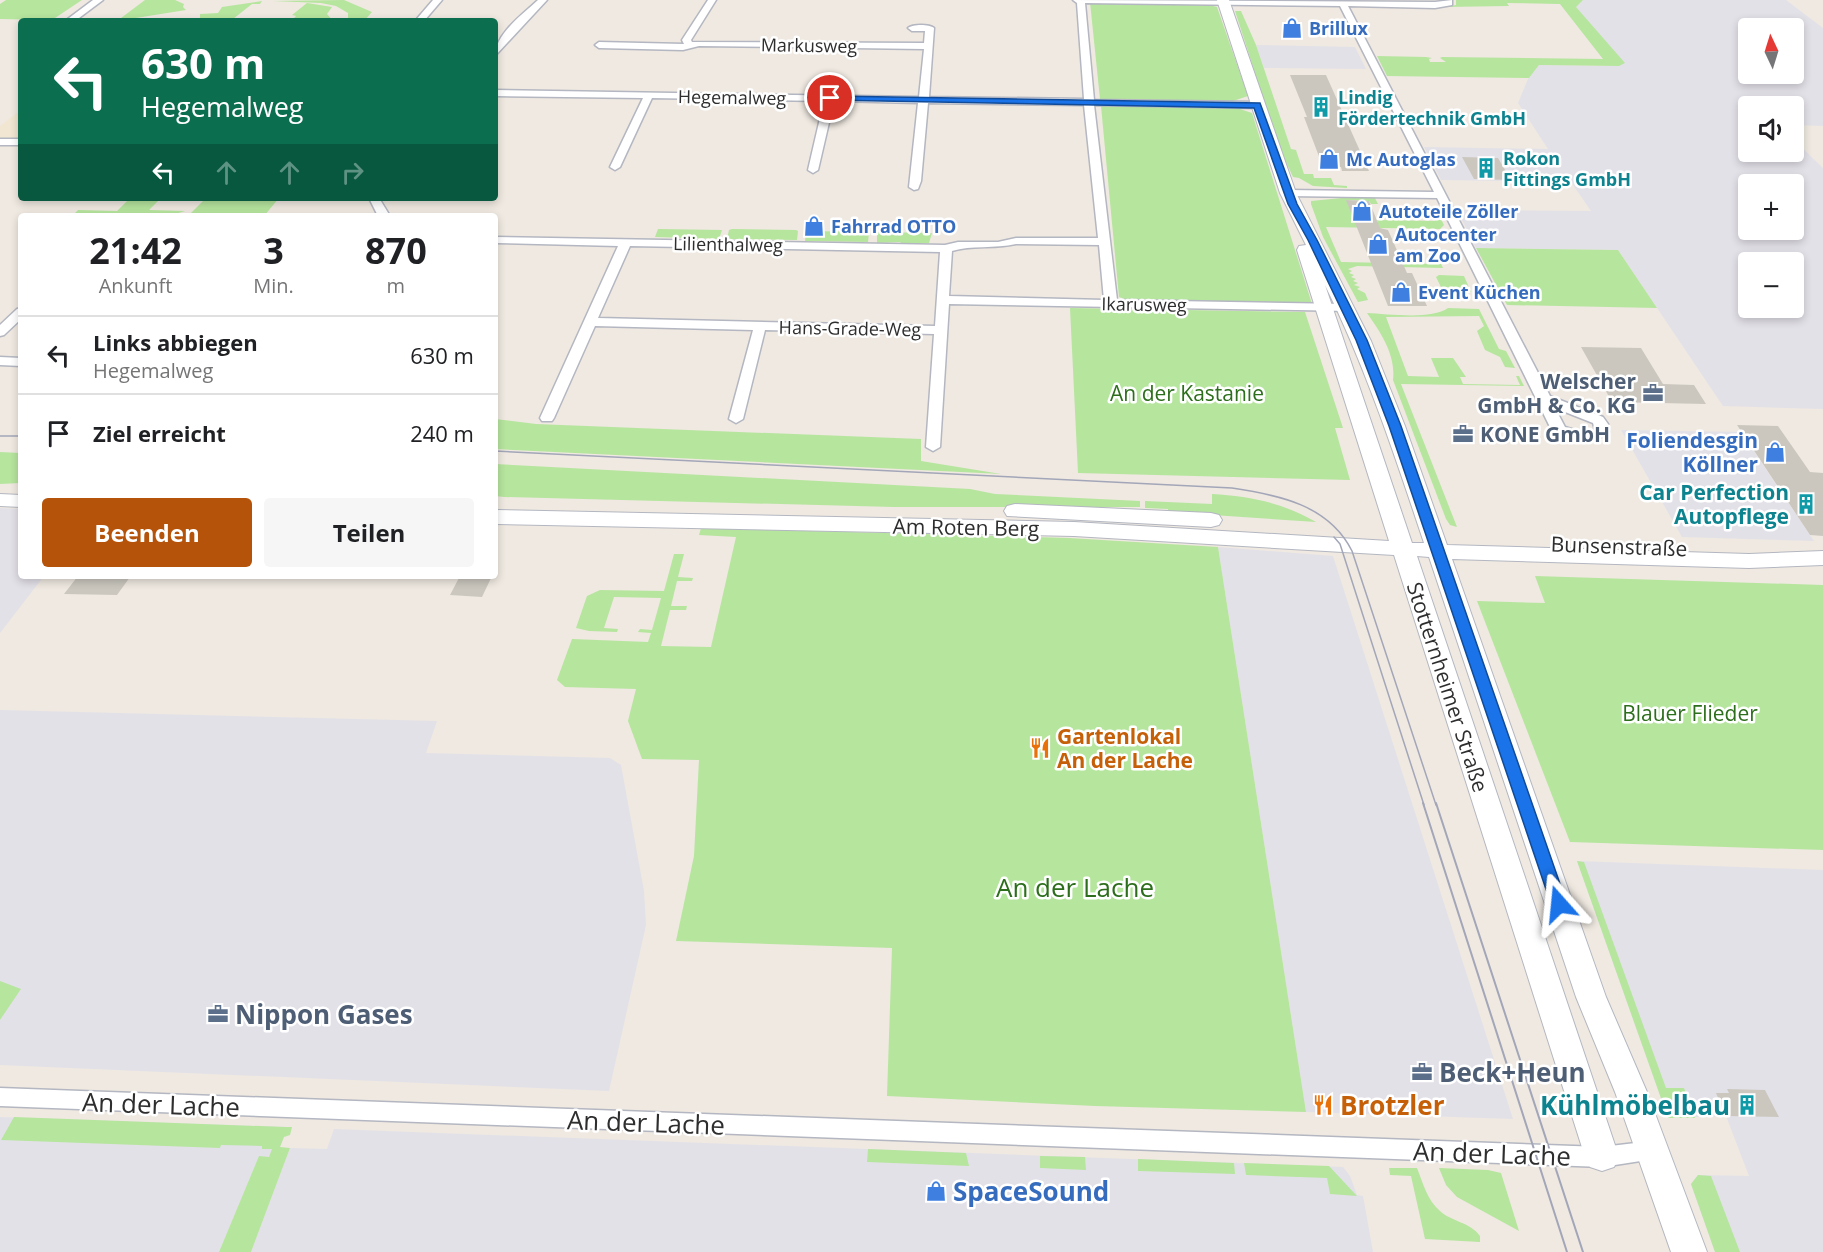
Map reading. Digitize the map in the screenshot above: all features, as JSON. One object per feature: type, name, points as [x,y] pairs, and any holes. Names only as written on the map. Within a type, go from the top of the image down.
[{"type":"main road","name":"Stotternheimer Straße","points":[[1224,1],[1257,105],[1297,216],[1301,239],[1322,307],[1401,541],[1443,677],[1602,1157]]},
{"type":"main road","name":"Stotternheimer Straße","points":[[1297,216],[1313,240],[1362,340],[1395,426],[1591,997],[1652,1150],[1689,1252]]},
{"type":"main road","points":[[0,492],[18,492]]},
{"type":"main road","points":[[0,500],[18,501]]},
{"type":"main road","name":"Am Roten Berg","points":[[498,504],[886,512],[1061,512],[1435,544]]},
{"type":"main road","name":"Am Roten Berg","points":[[498,517],[1053,528],[1401,541]]},
{"type":"main road","name":"Bunsenstraße","points":[[1435,544],[1749,561],[1814,558]]},
{"type":"street","points":[[73,18],[99,0]]},
{"type":"street","points":[[422,18],[438,0]]},
{"type":"street","points":[[498,48],[512,30],[543,0]]},
{"type":"street","points":[[690,45],[687,40],[712,0]]},
{"type":"street","points":[[1111,303],[1079,0],[1441,5],[1449,3],[1448,0]]},
{"type":"street","points":[[1406,5],[1418,0]]},
{"type":"street","points":[[1343,4],[1545,399],[1555,424],[1560,429],[1584,435],[1602,432],[1598,420],[1545,399]]},
{"type":"street","points":[[912,28],[930,28],[914,187]]},
{"type":"street","name":"Markusweg","points":[[599,45],[928,46]]},
{"type":"street","name":"Hegemalweg","points":[[498,93],[1257,105]]},
{"type":"street","points":[[615,167],[649,95]]},
{"type":"street","points":[[813,170],[830,98]]},
{"type":"street","points":[[0,142],[18,142]]},
{"type":"street","points":[[1288,193],[1439,195]]},
{"type":"street","name":"Lilienthalweg","points":[[498,240],[946,249],[958,245],[998,245],[1016,241],[1105,242]]},
{"type":"street","points":[[547,418],[626,242]]},
{"type":"street","points":[[933,447],[946,249]]},
{"type":"street","name":"Ikarusweg","points":[[944,300],[1345,308]]},
{"type":"street","points":[[0,332],[18,315]]},
{"type":"street","name":"Hans-Grade-Weg","points":[[590,322],[940,330]]},
{"type":"street","name":"Hans-Grade-Weg","points":[[736,419],[760,326]]},
{"type":"street","points":[[0,361],[18,362]]},
{"type":"street","name":"An der Lache","points":[[0,1097],[1602,1157],[1652,1150]]},
{"type":"shaded area","points":[[1583,0],[1786,0],[1823,28],[1823,126],[1804,125],[1804,96],[1738,96],[1738,162],[1804,162],[1804,150],[1823,168],[1823,409],[1723,406],[1618,250],[1476,248],[1457,210],[1591,211],[1571,182],[1441,180],[1424,147],[1548,149],[1518,103],[1528,79],[1539,65],[1618,66],[1576,7]]},
{"type":"shaded area","points":[[1256,45],[1355,47],[1366,69],[1264,68]]},
{"type":"shaded area","points":[[18,112],[18,138],[0,138],[0,126]]},
{"type":"shaded area","points":[[1621,430],[1741,432],[1814,541],[1682,537]]},
{"type":"shaded area","points":[[0,508],[18,509],[18,579],[42,579],[0,633]]},
{"type":"shaded area","points":[[1218,547],[1333,556],[1513,1119],[1306,1112]]},
{"type":"shaded area","points":[[0,710],[437,721],[426,753],[610,758],[621,765],[644,891],[646,925],[609,1091],[0,1065]]},
{"type":"shaded area","points":[[1577,861],[1823,870],[1823,1252],[1715,1252],[1691,1184],[1698,1175],[1749,1176],[1726,1116],[1668,1118]]},
{"type":"shaded area","points":[[0,1117],[286,1127],[269,1157],[259,1157],[219,1252],[0,1252]]},
{"type":"shaded area","points":[[334,1129],[1343,1167],[1350,1176],[1357,1195],[1363,1196],[1373,1252],[251,1252],[290,1148],[327,1149]]},
{"type":"green space","points":[[6,0],[82,0],[55,18],[0,19],[0,4]]},
{"type":"green space","points":[[145,0],[175,0],[184,4],[183,7],[186,10],[136,18],[121,18]]},
{"type":"green space","points":[[344,0],[372,12],[367,18],[348,18],[348,13],[336,6],[321,3],[273,1]]},
{"type":"green space","points":[[1456,0],[1583,0],[1576,7],[1625,63],[1619,66],[1539,65],[1529,78],[1387,76],[1377,56],[1426,57],[1432,58],[1429,59],[1430,62],[1446,62],[1440,58],[1442,57],[1603,59],[1560,4],[1507,3],[1509,6],[1445,7],[1456,5]]},
{"type":"green space","points":[[262,1],[260,4],[252,4],[234,18],[200,18],[200,14],[218,13],[222,7]]},
{"type":"green space","points":[[1090,2],[1201,3],[1217,7],[1248,96],[1230,102],[1100,99]]},
{"type":"green space","points":[[307,3],[332,7],[327,14],[330,18],[294,18],[296,16],[292,15]]},
{"type":"green space","points":[[1235,11],[1241,11],[1256,45],[1291,149],[1296,150],[1304,174],[1313,174],[1314,178],[1331,178],[1334,185],[1347,186],[1347,188],[1313,186],[1293,177],[1279,147]]},
{"type":"green space","points":[[1101,106],[1234,107],[1252,113],[1312,304],[1127,300],[1119,297]]},
{"type":"green space","points":[[1375,198],[1378,204],[1371,204],[1369,201],[1347,200],[1378,222],[1377,220],[1435,221],[1433,215],[1439,215],[1444,225],[1440,229],[1326,227],[1341,262],[1441,264],[1443,268],[1357,266],[1348,269],[1352,271],[1349,273],[1354,275],[1351,277],[1356,279],[1353,281],[1358,283],[1354,285],[1360,287],[1357,289],[1365,293],[1368,300],[1358,302],[1323,237],[1311,204],[1311,201]]},
{"type":"green space","points":[[127,201],[158,201],[149,210],[185,211],[179,213],[75,213],[78,210],[117,211]]},
{"type":"green space","points":[[203,201],[276,201],[266,213],[191,213]]},
{"type":"green space","points":[[658,229],[722,230],[719,239],[655,237]]},
{"type":"green space","points":[[729,230],[798,231],[797,240],[727,239]]},
{"type":"green space","points":[[806,231],[869,232],[868,242],[805,241]]},
{"type":"green space","points":[[877,232],[932,233],[929,243],[903,245],[900,242],[877,243]]},
{"type":"green space","points":[[1476,248],[1618,250],[1657,308],[1507,305]]},
{"type":"green space","points":[[1439,275],[1464,276],[1471,292],[1443,291],[1436,277]]},
{"type":"green space","name":"An der Kastanie","points":[[1070,308],[1305,312],[1343,428],[1335,428],[1350,480],[1078,473]]},
{"type":"green space","points":[[1448,308],[1479,309],[1499,349],[1506,351],[1515,368],[1505,367],[1500,357],[1485,350],[1477,331],[1484,326],[1479,316],[1386,317],[1408,376],[1439,377],[1431,358],[1453,358],[1466,377],[1460,377],[1463,384],[1520,385],[1516,376],[1519,376],[1524,386],[1401,384],[1457,527],[1450,525],[1446,519],[1393,380],[1390,353],[1367,313],[1421,315],[1441,312]]},
{"type":"green space","points":[[498,419],[536,424],[921,439],[921,461],[1001,474],[498,449]]},
{"type":"green space","points":[[0,452],[18,453],[18,483],[0,484]]},
{"type":"green space","points":[[498,464],[970,489],[995,494],[1140,501],[1140,507],[894,507],[498,496]]},
{"type":"green space","points":[[1212,494],[1266,502],[1304,515],[1316,522],[1168,512],[1168,509],[1145,508],[1145,501],[1212,504]]},
{"type":"green space","name":"An der Lache","points":[[701,528],[1069,538],[1218,547],[1306,1112],[1095,1106],[887,1096],[892,948],[676,941],[694,856],[699,760],[642,759],[628,721],[636,689],[565,687],[557,680],[572,639],[648,642],[651,633],[638,632],[640,629],[652,630],[661,598],[614,597],[604,628],[618,629],[617,632],[576,628],[587,596],[600,590],[664,591],[674,554],[684,554],[678,577],[693,578],[692,581],[677,581],[671,606],[687,606],[686,610],[670,610],[661,646],[711,647],[736,537],[699,535]]},
{"type":"green space","name":"Blauer Flieder","points":[[1535,576],[1823,585],[1823,850],[1570,842],[1477,601],[1545,603]]},
{"type":"green space","points":[[1577,861],[1584,862],[1666,1088],[1684,1088],[1695,1118],[1668,1118]]},
{"type":"green space","points":[[0,981],[21,989],[0,1020]]},
{"type":"green space","points":[[14,1117],[292,1127],[290,1135],[284,1137],[280,1147],[290,1148],[251,1252],[219,1252],[259,1156],[269,1157],[272,1149],[262,1149],[262,1146],[221,1145],[220,1148],[1,1140]]},
{"type":"green space","points":[[868,1149],[966,1153],[969,1166],[867,1162]]},
{"type":"green space","points":[[1040,1156],[1085,1157],[1086,1170],[1040,1168]]},
{"type":"green space","points":[[1138,1159],[1234,1163],[1235,1174],[1138,1171]]},
{"type":"green space","points":[[1244,1163],[1329,1166],[1357,1196],[1330,1194],[1327,1178],[1246,1175]]},
{"type":"green space","points":[[1389,1168],[1417,1168],[1426,1191],[1436,1207],[1445,1215],[1476,1231],[1480,1236],[1480,1242],[1425,1239],[1411,1176],[1390,1175]]},
{"type":"green space","points":[[1439,1168],[1488,1170],[1501,1173],[1519,1231],[1457,1197],[1446,1185]]},
{"type":"green space","points":[[1698,1175],[1711,1176],[1740,1252],[1715,1252],[1691,1184]]},
{"type":"building","points":[[1290,75],[1326,75],[1369,171],[1342,171],[1341,167],[1323,167],[1304,117],[1307,117]]},
{"type":"building","name":"Rokon Fittings GmbH","points":[[1462,157],[1498,158],[1511,180],[1474,179]]},
{"type":"building","points":[[1346,200],[1369,201],[1380,228],[1388,230],[1407,273],[1412,273],[1427,306],[1388,306]]},
{"type":"building","points":[[1581,347],[1641,348],[1663,384],[1694,385],[1706,404],[1612,402]]},
{"type":"building","points":[[1737,425],[1778,426],[1810,472],[1823,473],[1823,536],[1810,535]]},
{"type":"building","points":[[76,579],[129,579],[117,595],[64,594]]},
{"type":"building","points":[[458,579],[491,579],[482,597],[450,595]]},
{"type":"building","name":"Kühlmöbelbau","points":[[1727,1089],[1765,1090],[1779,1117],[1726,1116],[1716,1093],[1729,1093]]},
{"type":"tram line","points":[[0,436],[18,436]]},
{"type":"tram line","points":[[498,451],[1232,488],[1267,494],[1301,505],[1330,523],[1342,535],[1352,551],[1436,805]]},
{"type":"tram line","points":[[1334,537],[1340,544],[1424,805]]},
{"type":"tram line","points":[[1423,803],[1567,1252]]},
{"type":"tram line","points":[[1436,803],[1583,1252]]},
{"type":"place","name":"Brillux","points":[[1292,28]]},
{"type":"place","name":"Lindig Fördertechnik GmbH","points":[[1321,107]]},
{"type":"place","name":"Mc Autoglas","points":[[1329,159]]},
{"type":"place","name":"Rokon Fittings GmbH","points":[[1486,168]]},
{"type":"place","name":"Autoteile Zöller","points":[[1362,211]]},
{"type":"place","name":"Fahrrad OTTO","points":[[814,226]]},
{"type":"place","name":"Autocenter am Zoo","points":[[1378,244]]},
{"type":"place","name":"Event Küchen","points":[[1401,292]]},
{"type":"place","name":"Welscher GmbH & Co. KG","points":[[1653,393]]},
{"type":"place","name":"KONE GmbH","points":[[1463,434]]},
{"type":"place","name":"Foliendesgin Köllner","points":[[1775,452]]},
{"type":"place","name":"Car Perfection Autopflege","points":[[1806,504]]},
{"type":"place","name":"Gartenlokal An der Lache","points":[[1040,748]]},
{"type":"place","name":"Nippon Gases","points":[[218,1014]]},
{"type":"place","name":"Beck+Heun","points":[[1422,1072]]},
{"type":"place","name":"Brotzler","points":[[1323,1105]]},
{"type":"place","name":"Kühlmöbelbau","points":[[1747,1105]]},
{"type":"place","name":"SpaceSound","points":[[936,1191]]},
{"type":"route","points":[[830,98],[1257,105],[1297,216],[1313,240],[1362,340],[1395,426],[1559,904]]}]
